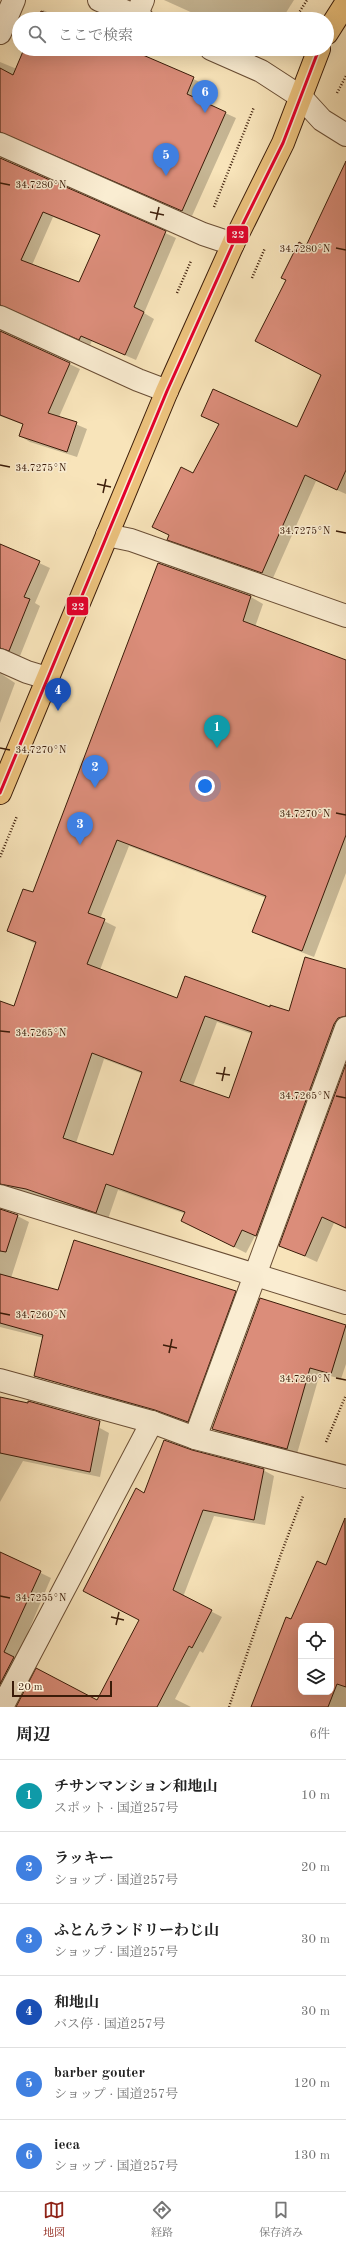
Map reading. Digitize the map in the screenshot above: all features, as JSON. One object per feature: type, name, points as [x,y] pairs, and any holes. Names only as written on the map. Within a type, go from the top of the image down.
[{"type":"highway","points":[[334,22],[346,3]]},
{"type":"highway","points":[[0,793],[167,390],[233,244],[284,143],[316,56]]},
{"type":"street","points":[[0,33],[14,0]]},
{"type":"street","points":[[99,0],[141,12]]},
{"type":"street","points":[[227,56],[261,71],[301,97],[322,120],[346,135]]},
{"type":"street","points":[[0,144],[203,234],[233,244]]},
{"type":"street","points":[[0,317],[138,380],[167,390]]},
{"type":"street","points":[[107,535],[131,540],[346,616]]},
{"type":"street","points":[[0,660],[27,672],[48,678]]},
{"type":"street","points":[[194,1438],[346,1028]]},
{"type":"street","points":[[0,1196],[346,1303]]},
{"type":"street","points":[[0,1380],[152,1422],[194,1438],[346,1477]]},
{"type":"street","points":[[2,1707],[152,1422]]},
{"type":"path","points":[[299,12],[306,0]]},
{"type":"path","points":[[229,1707],[281,1554],[314,1470],[346,1396]]},
{"type":"building","points":[[21,56],[145,56],[194,77],[187,94],[226,112],[182,211],[0,132],[0,68],[13,75]]},
{"type":"building","points":[[0,158],[166,231],[134,307],[144,312],[125,355],[81,336],[79,340],[0,305]],"holes":[[[43,212],[100,235],[79,282],[21,260]]]},
{"type":"building","points":[[346,161],[346,470],[337,490],[305,475],[262,573],[167,540],[169,535],[152,527],[181,467],[193,473],[219,424],[201,416],[213,389],[297,427],[321,375],[255,341],[286,280],[281,278],[299,242],[306,246]]},
{"type":"building","points":[[0,331],[70,363],[48,413],[77,422],[67,452],[19,436],[23,424],[0,415]]},
{"type":"building","points":[[0,544],[40,561],[24,597],[30,599],[9,651],[0,648]]},
{"type":"building","points":[[158,563],[251,596],[243,621],[346,660],[346,835],[302,951],[252,932],[266,896],[117,840],[88,913],[105,919],[87,964],[177,998],[185,976],[270,1007],[270,1005],[289,1011],[305,957],[346,969],[346,1016],[338,1018],[334,1024],[256,1236],[242,1230],[234,1247],[181,1221],[185,1212],[106,1184],[96,1213],[26,1189],[0,1184],[0,1001],[14,1006],[36,942],[7,931],[23,889],[33,892]],"holes":[[[205,1016],[252,1032],[229,1098],[180,1081]],[[92,1053],[142,1072],[113,1155],[63,1138]]]},
{"type":"building","points":[[346,1064],[346,1228],[322,1217],[305,1256],[279,1246]]},
{"type":"building","points":[[0,1209],[18,1215],[6,1252],[0,1251]]},
{"type":"building","points":[[74,1240],[236,1291],[188,1422],[155,1410],[34,1376],[43,1335],[0,1323],[0,1274],[58,1290]]},
{"type":"building","points":[[260,1298],[346,1325],[331,1374],[310,1368],[287,1449],[212,1429]]},
{"type":"building","points":[[0,1397],[28,1403],[28,1401],[100,1421],[90,1472],[0,1453]]},
{"type":"building","points":[[164,1440],[192,1450],[264,1469],[254,1520],[203,1510],[173,1590],[212,1610],[192,1648],[189,1646],[157,1707],[16,1707],[36,1668],[97,1700],[139,1620],[83,1591],[136,1488],[144,1493]]},
{"type":"building","points":[[345,1518],[346,1687],[337,1684],[334,1692],[334,1623],[298,1623],[298,1695],[333,1695],[328,1707],[251,1707],[286,1617],[291,1619],[317,1561],[326,1565]]},
{"type":"building","points":[[0,1552],[41,1571],[4,1652],[14,1657],[0,1684]]},
{"type":"transit line","name":"22","points":[[0,793],[167,391],[233,244],[283,143],[316,56]]},
{"type":"place","name":"ieca","points":[[205,113]]},
{"type":"place","name":"barber gouter","points":[[166,176]]},
{"type":"place","name":"和地山","points":[[58,711]]},
{"type":"place","name":"チサンマンション和地山","points":[[217,748]]},
{"type":"place","name":"ラッキー","points":[[95,788]]},
{"type":"place","name":"ふとんランドリーわじ山","points":[[80,845]]}]
